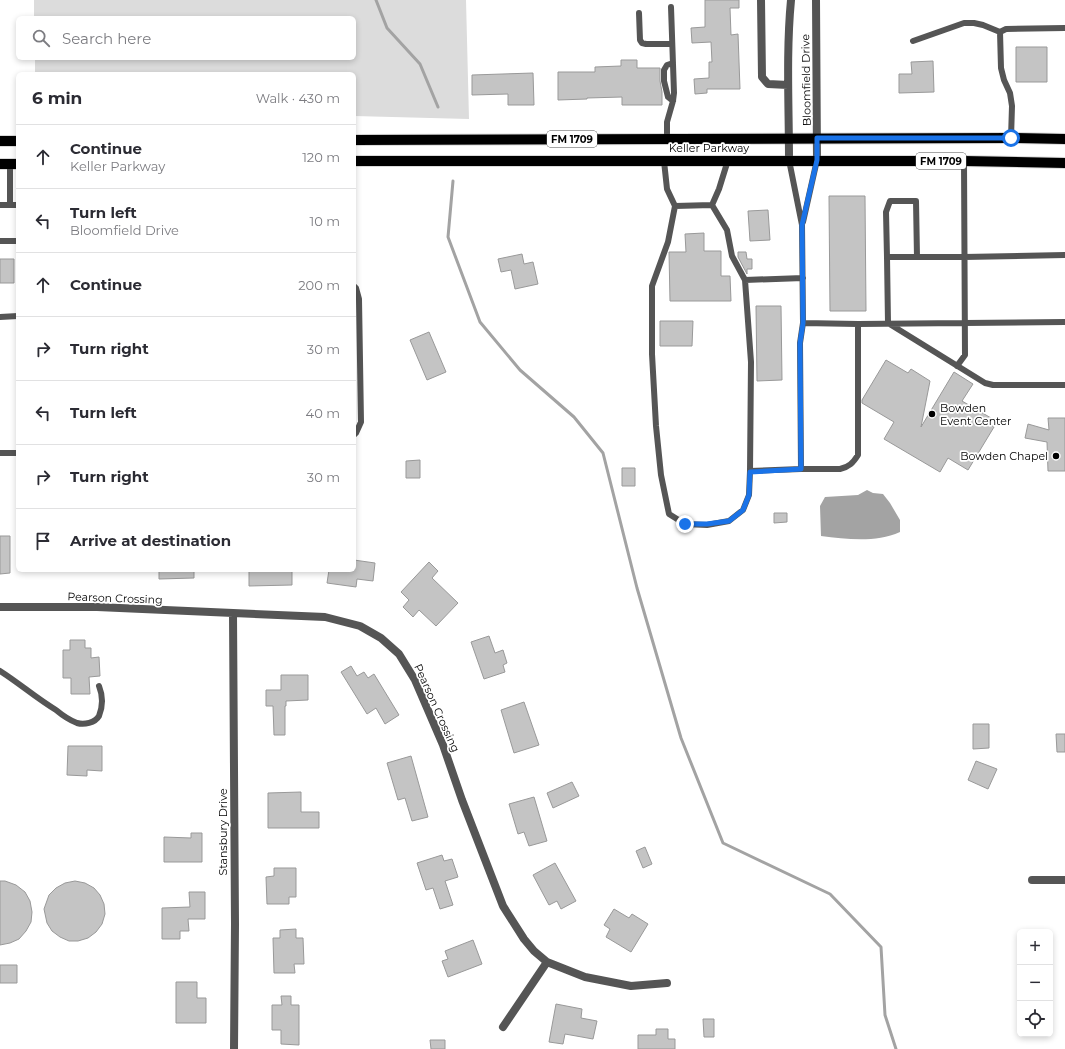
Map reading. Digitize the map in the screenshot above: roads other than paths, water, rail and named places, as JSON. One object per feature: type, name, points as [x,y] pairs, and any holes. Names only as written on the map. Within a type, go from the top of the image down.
[{"type":"main road","name":"Keller Parkway","points":[[356,140],[789,138],[1065,139]]},
{"type":"main road","points":[[0,141],[16,141]]},
{"type":"main road","name":"Keller Parkway","points":[[356,161],[817,160],[1065,163]]},
{"type":"street","name":"Bloomfield Drive","points":[[761,0],[762,77],[768,84],[788,85]]},
{"type":"street","name":"Bloomfield Drive","points":[[789,160],[788,85],[789,22],[791,0]]},
{"type":"street","name":"Bloomfield Drive","points":[[816,0],[817,160]]},
{"type":"street","name":"Pearson Crossing","points":[[0,607],[97,607],[325,618],[360,626],[381,638],[399,654],[415,680],[443,745],[462,800],[503,906],[524,939],[534,951],[547,962],[585,977],[631,986],[666,983]]},
{"type":"street","name":"Stansbury Drive","points":[[233,614],[235,917],[234,1049]]},
{"type":"street","points":[[1032,880],[1065,880]]},
{"type":"street","points":[[503,1027],[547,962]]},
{"type":"lane","points":[[667,139],[667,122],[674,93],[671,7]]},
{"type":"lane","points":[[639,13],[640,40],[642,43],[672,44]]},
{"type":"lane","points":[[913,41],[964,24],[974,23],[1000,32],[1006,29],[1065,28]]},
{"type":"lane","points":[[1000,32],[1001,68],[1004,80],[1010,93],[1012,106],[1011,138]]},
{"type":"lane","points":[[664,160],[667,189],[675,206],[668,242],[652,286],[652,354],[656,426],[661,475],[669,514],[685,524],[707,524],[729,521],[743,510],[749,495],[751,362],[745,280],[732,256],[727,230],[712,205]]},
{"type":"lane","points":[[712,205],[719,189],[728,160]]},
{"type":"lane","points":[[789,160],[802,225],[803,323],[800,343],[801,469]]},
{"type":"lane","points":[[802,225],[817,160]]},
{"type":"lane","points":[[957,366],[965,355],[964,161]]},
{"type":"lane","points":[[9,164],[10,205]]},
{"type":"lane","points":[[888,323],[886,212],[890,201],[916,201],[917,257]]},
{"type":"lane","points":[[0,205],[16,205]]},
{"type":"lane","points":[[675,206],[712,205]]},
{"type":"lane","points":[[0,240],[16,241]]},
{"type":"lane","points":[[887,257],[1065,255]]},
{"type":"lane","points":[[745,280],[802,278]]},
{"type":"lane","points":[[356,288],[359,299],[361,422],[356,433]]},
{"type":"lane","points":[[0,317],[16,316]]},
{"type":"lane","points":[[803,323],[858,324],[1065,322]]},
{"type":"lane","points":[[888,323],[985,383],[993,385],[1065,385]]},
{"type":"lane","points":[[750,472],[801,469],[840,469],[851,465],[858,455],[858,324]]},
{"type":"lane","points":[[0,453],[16,453]]},
{"type":"lane","points":[[0,671],[41,701],[78,724],[89,723],[97,719],[101,711],[102,702],[99,686]]},
{"type":"waterway","points":[[376,0],[387,28],[420,64],[438,107]]},
{"type":"waterway","points":[[453,181],[448,237],[480,322],[520,370],[574,417],[603,453],[637,588],[681,738],[723,843],[830,894],[881,947],[885,1015],[896,1049]]},
{"type":"place","name":"Bowden Event Center","points":[[932,414]]},
{"type":"place","name":"Bowden Chapel","points":[[1056,456]]}]
